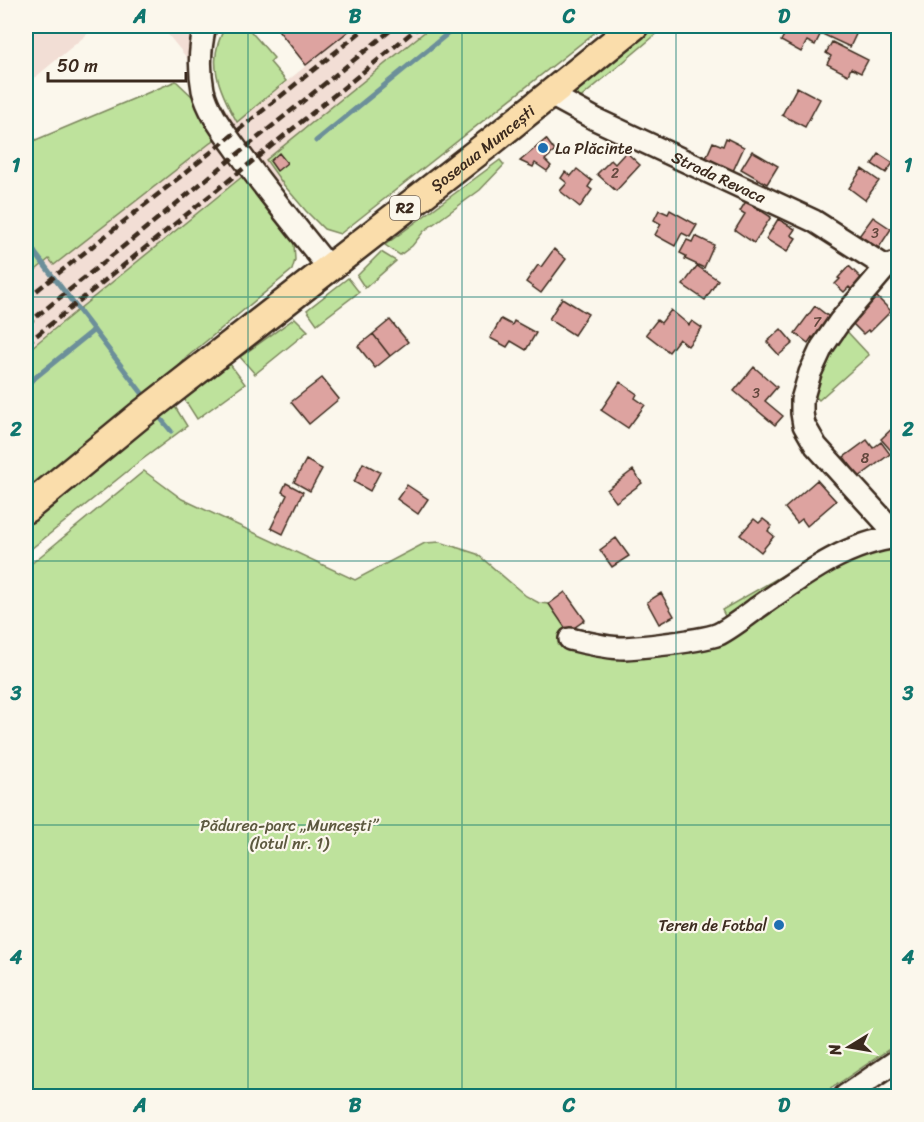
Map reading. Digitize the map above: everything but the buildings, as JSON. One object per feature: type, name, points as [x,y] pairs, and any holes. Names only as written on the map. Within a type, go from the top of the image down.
[{"type":"main road","name":"Șoseaua Muncești","points":[[26,509],[174,388],[492,141],[634,26]]},
{"type":"street","points":[[205,26],[201,69],[203,90],[214,116],[247,165],[329,268]]},
{"type":"street","name":"Strada Revaca","points":[[549,94],[595,119],[814,221],[892,264]]},
{"type":"street","points":[[892,264],[840,321],[822,347],[810,373],[802,400],[802,413],[804,425],[816,446],[898,536]]},
{"type":"street","points":[[570,639],[588,644],[622,648],[708,638],[726,629],[804,574],[824,563],[845,552],[898,536]]},
{"type":"street","points":[[845,1096],[898,1060]]},
{"type":"shaded area","points":[[26,26],[97,26],[26,85]]},
{"type":"shaded area","points":[[161,26],[199,26],[191,63]]},
{"type":"shaded area","points":[[355,26],[603,26],[340,234],[324,229],[283,185],[26,390],[26,274],[210,91],[237,122]]},
{"type":"green space","points":[[226,26],[246,26],[274,58],[270,62],[286,81],[237,122],[220,87],[217,75],[216,51]]},
{"type":"green space","points":[[432,26],[603,26],[340,234],[324,229],[283,184],[266,160]]},
{"type":"green space","points":[[657,26],[666,26],[578,100],[570,95]]},
{"type":"green space","points":[[176,81],[197,101],[214,140],[54,265],[49,259],[26,278],[26,144]]},
{"type":"green space","points":[[500,160],[504,165],[480,190],[424,231],[412,246],[400,255],[385,245]]},
{"type":"green space","points":[[243,176],[294,243],[295,260],[292,270],[187,357],[164,382],[26,492],[26,352]]},
{"type":"green space","points":[[381,252],[396,261],[365,288],[357,276]]},
{"type":"green space","points":[[348,278],[359,292],[317,324],[307,310]]},
{"type":"green space","points":[[295,318],[308,331],[255,374],[240,357]]},
{"type":"green space","points":[[842,326],[869,355],[819,400],[812,393]]},
{"type":"green space","points":[[230,364],[245,384],[197,419],[183,397]]},
{"type":"green space","points":[[174,405],[187,426],[26,553],[26,526]]},
{"type":"green space","name":"Pădurea-parc „Muncești” (lotul nr. 1)","points":[[144,471],[182,499],[355,580],[425,543],[440,542],[477,554],[526,596],[539,603],[549,604],[568,632],[558,645],[582,651],[683,652],[826,573],[877,548],[890,545],[898,548],[898,1043],[820,1096],[26,1096],[26,568]]},
{"type":"green space","points":[[811,559],[728,622],[722,610]]},
{"type":"waterway","points":[[316,141],[457,26]]},
{"type":"waterway","points":[[26,234],[35,253],[148,401]]},
{"type":"waterway","points":[[26,385],[94,330]]},
{"type":"waterway","points":[[157,414],[171,431]]},
{"type":"railway","points":[[26,299],[368,26]]},
{"type":"railway","points":[[26,325],[396,26]]},
{"type":"railway","points":[[26,344],[420,26]]},
{"type":"place","name":"La Plăcinte","points":[[543,148]]},
{"type":"place","name":"Teren de Fotbal","points":[[779,925]]}]
